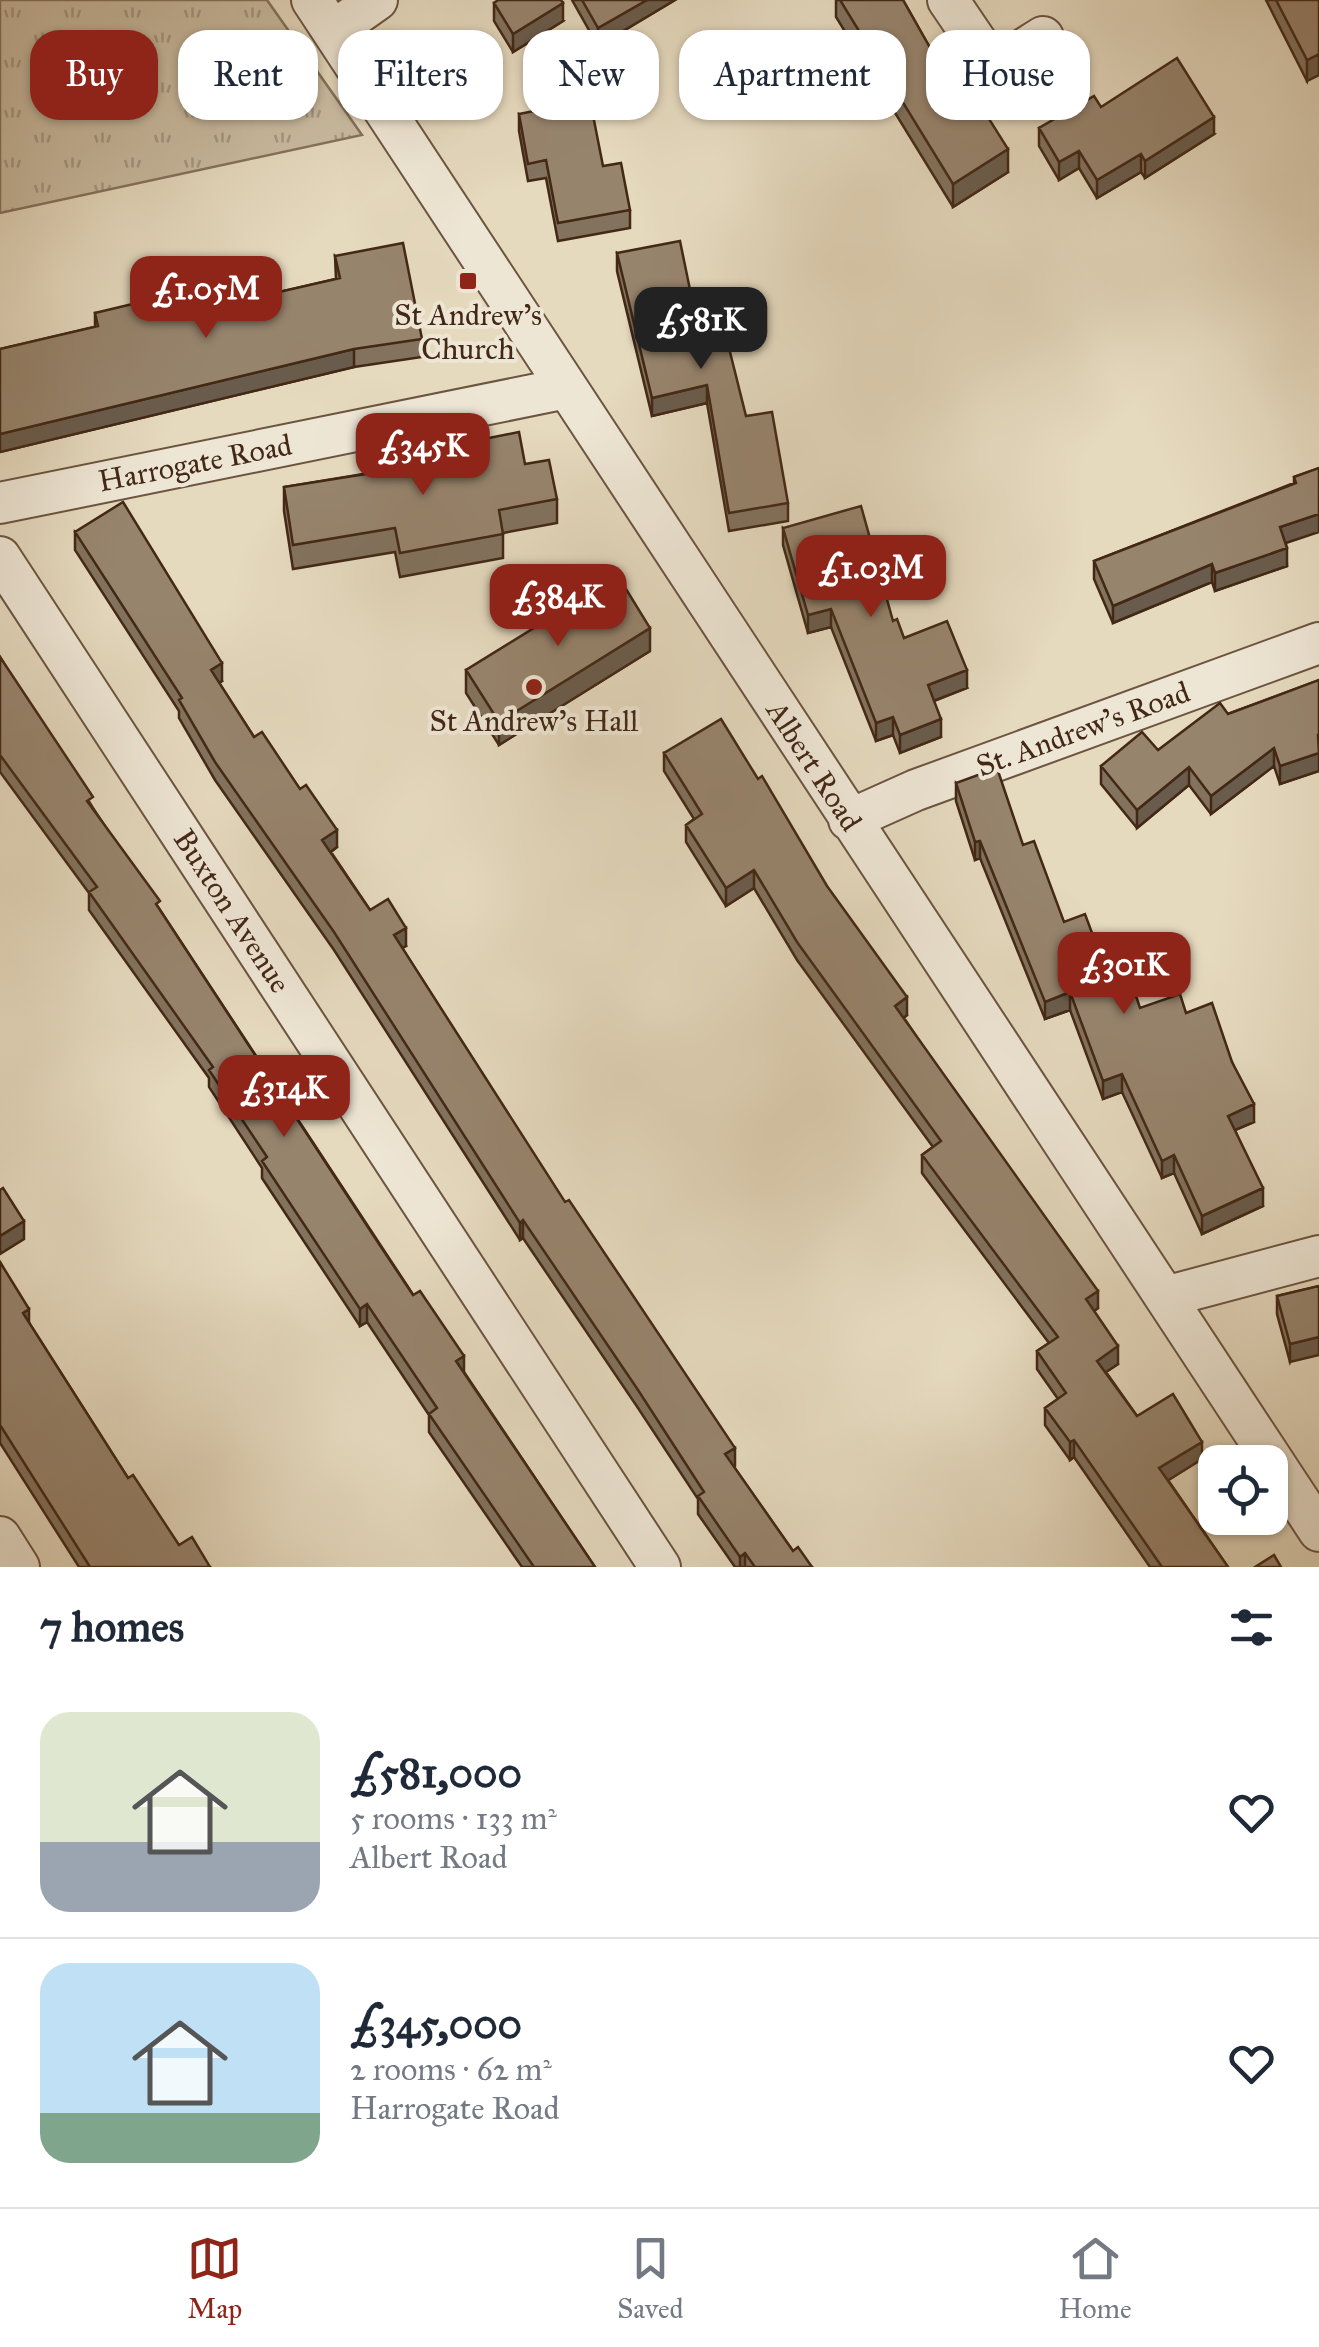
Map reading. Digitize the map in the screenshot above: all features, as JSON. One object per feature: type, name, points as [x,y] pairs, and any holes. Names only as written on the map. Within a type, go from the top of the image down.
[{"type":"street","points":[[322,16],[378,0]]},
{"type":"street","points":[[948,0],[968,30]]},
{"type":"street","name":"Albert Road","points":[[322,16],[1319,1532]]},
{"type":"street","name":"Harrogate Road","points":[[0,502],[566,388]]},
{"type":"street","name":"Buxton Avenue","points":[[0,557],[660,1567]]},
{"type":"street","name":"St. Andrew's Road","points":[[849,820],[916,790],[1319,643]]},
{"type":"street","points":[[1165,1297],[1319,1256]]},
{"type":"street","points":[[0,1537],[19,1567]]},
{"type":"green space","points":[[0,0],[267,0],[288,30],[178,30],[178,120],[318,120],[318,72],[338,101],[338,120],[351,120],[362,135],[0,213]]},
{"type":"building","points":[[582,0],[647,0],[598,28]]},
{"type":"building","points":[[840,0],[903,0],[926,41],[926,120],[990,120],[1008,149],[953,184],[906,107],[906,30],[858,30]]},
{"type":"building","points":[[1276,0],[1319,0],[1319,54],[1307,60]]},
{"type":"building","points":[[494,3],[563,3],[513,34]]},
{"type":"building","points":[[1177,58],[1214,117],[1145,161],[1141,154],[1097,180],[1079,151],[1059,162],[1039,128],[1053,120],[1090,120],[1090,98],[1094,96],[1101,107]]},
{"type":"building","points":[[523,113],[523,120],[594,120],[603,166],[621,163],[630,210],[558,223],[546,160],[528,164],[519,114]]},
{"type":"building","points":[[680,241],[695,314],[719,308],[746,416],[772,412],[788,503],[729,513],[707,385],[652,398],[617,253]]},
{"type":"building","points":[[403,243],[422,339],[354,349],[0,434],[0,349],[98,326],[95,313],[191,290],[196,311],[340,278],[335,256]]},
{"type":"building","points":[[519,432],[525,464],[549,460],[557,499],[499,510],[503,534],[400,553],[395,528],[293,545],[284,487],[385,471],[382,458],[410,452],[414,468],[487,455],[484,439]]},
{"type":"building","points":[[1319,468],[1319,514],[1280,527],[1287,548],[1215,573],[1212,564],[1113,606],[1094,561],[1296,483],[1294,477]]},
{"type":"building","points":[[123,502],[222,663],[211,670],[254,737],[262,732],[300,789],[306,785],[337,830],[322,840],[370,910],[388,899],[406,928],[394,935],[565,1202],[569,1200],[735,1448],[725,1454],[793,1551],[798,1547],[812,1567],[755,1567],[745,1553],[740,1557],[698,1496],[704,1492],[638,1390],[523,1220],[520,1223],[334,932],[215,762],[179,700],[182,698],[75,532]]},
{"type":"building","points":[[861,506],[893,621],[897,619],[904,638],[947,621],[967,670],[928,685],[941,719],[900,735],[893,717],[876,723],[831,609],[808,615],[783,528]]},
{"type":"building","points":[[618,576],[650,628],[499,722],[466,670]]},
{"type":"building","points":[[0,657],[93,797],[87,801],[160,901],[156,904],[413,1295],[420,1291],[464,1356],[456,1361],[595,1567],[534,1567],[429,1414],[437,1408],[367,1304],[360,1309],[262,1161],[267,1157],[209,1070],[213,1067],[89,892],[97,887],[0,755]]},
{"type":"building","points":[[1319,680],[1319,753],[1280,766],[1274,748],[1211,796],[1189,767],[1137,810],[1101,766],[1142,732],[1158,750],[1220,703],[1228,714]]},
{"type":"building","points":[[721,719],[758,779],[762,776],[827,886],[907,997],[895,1006],[1098,1291],[1086,1299],[1118,1346],[1097,1361],[1137,1416],[1173,1394],[1202,1442],[1159,1468],[1198,1524],[1198,1535],[1206,1535],[1228,1567],[1162,1567],[1074,1440],[1070,1442],[1045,1408],[1066,1393],[1037,1351],[1058,1337],[922,1155],[941,1141],[797,942],[754,870],[726,888],[686,825],[702,814],[664,753]]},
{"type":"building","points":[[997,768],[1023,845],[1034,841],[1064,922],[1085,914],[1118,1003],[1136,996],[1140,1008],[1180,994],[1186,1013],[1212,1003],[1232,1062],[1254,1104],[1228,1116],[1263,1188],[1202,1216],[1174,1155],[1162,1161],[1122,1074],[1103,1081],[1070,992],[1045,1002],[980,841],[975,842],[956,783]]},
{"type":"building","points":[[3,1188],[24,1221],[0,1236],[0,1190]]},
{"type":"building","points":[[0,1262],[29,1309],[23,1313],[128,1478],[133,1475],[179,1545],[192,1537],[210,1567],[90,1567],[0,1425]]},
{"type":"building","points":[[1319,1286],[1319,1337],[1290,1344],[1277,1296]]},
{"type":"building","points":[[1274,1555],[1281,1567],[1255,1567]]},
{"type":"place","name":"St Andrew's Church","points":[[468,281]]},
{"type":"place","name":"St Andrew's Hall","points":[[534,687]]}]
